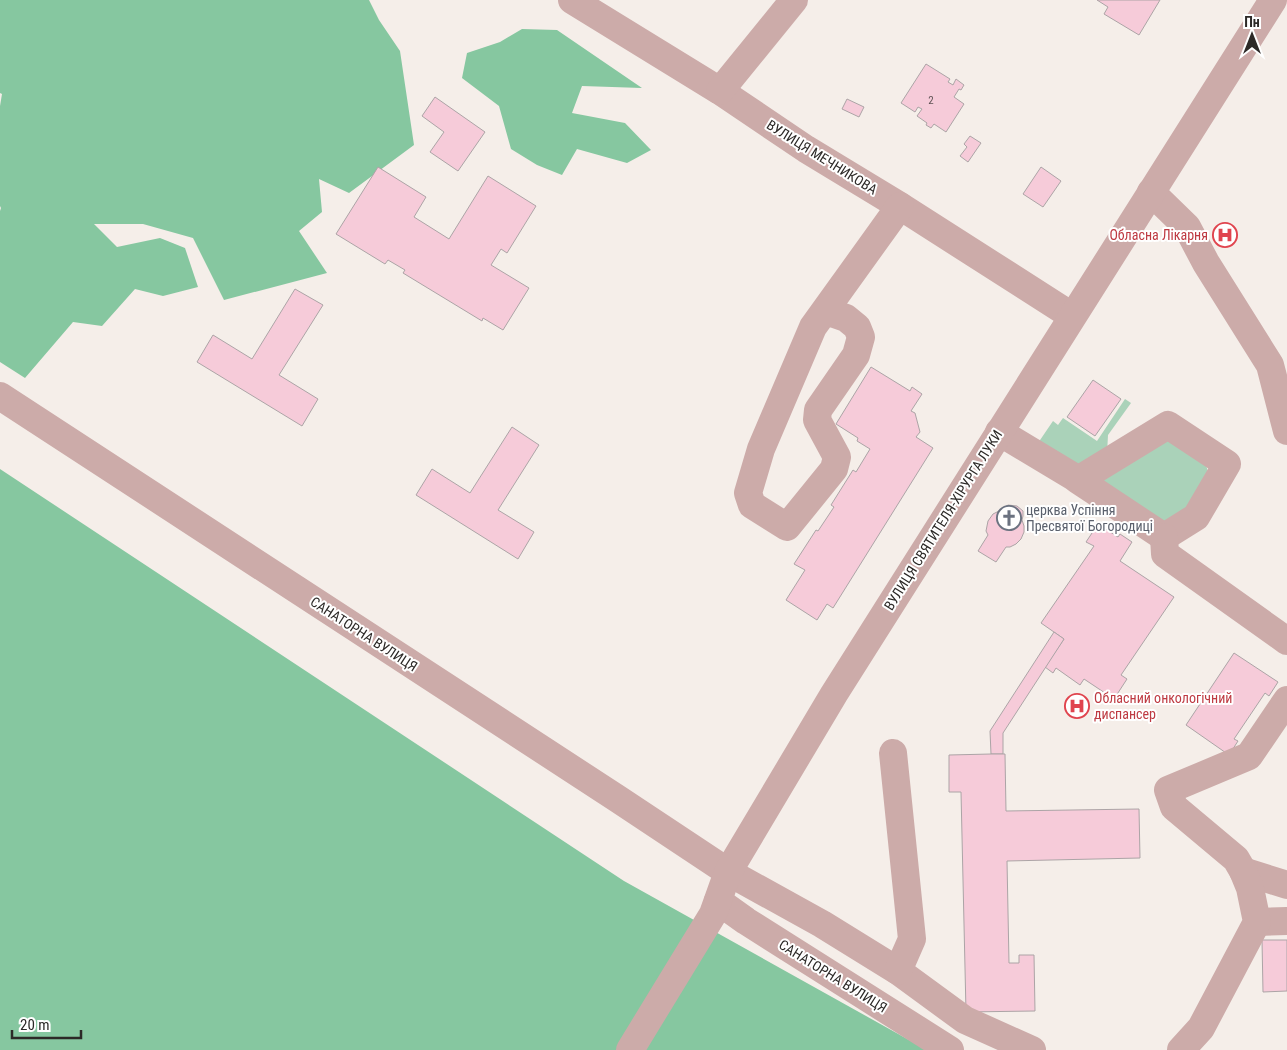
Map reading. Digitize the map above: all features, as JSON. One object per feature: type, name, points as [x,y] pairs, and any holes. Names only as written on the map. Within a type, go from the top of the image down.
[{"type":"street","name":"ВУЛИЦЯ МЕЧНИКОВА","points":[[572,0],[720,91],[806,149],[900,206],[1072,316]]},
{"type":"street","points":[[720,91],[794,0]]},
{"type":"street","name":"ВУЛИЦЯ СВЯТИТЕЛЯ-ХІРУРГА ЛУКИ","points":[[630,1050],[712,914],[728,872],[834,694],[1273,0]]},
{"type":"street","points":[[1151,192],[1186,227],[1206,263],[1279,368],[1287,431]]},
{"type":"street","points":[[826,311],[846,318],[857,327],[860,337],[856,355],[818,410],[817,420],[837,457],[834,469],[787,527],[752,505],[748,493],[761,450],[813,327],[900,206]]},
{"type":"street","name":"САНАТОРНА ВУЛИЦЯ","points":[[0,396],[728,872],[822,924],[898,971],[965,1020],[1032,1050]]},
{"type":"street","points":[[1078,480],[1168,425],[1227,464],[1196,517],[1164,537]]},
{"type":"street","points":[[999,432],[1078,480],[1164,537],[1166,554],[1287,641]]},
{"type":"street","points":[[1181,1050],[1201,1028],[1257,922],[1250,888],[1236,859],[1174,807],[1168,790],[1249,756],[1287,700]]},
{"type":"street","points":[[893,753],[912,939],[898,971]]},
{"type":"street","points":[[1243,871],[1287,885]]},
{"type":"street","name":"САНАТОРНА ВУЛИЦЯ","points":[[718,901],[746,921],[950,1050]]},
{"type":"street","points":[[1257,922],[1287,921]]},
{"type":"green space","points":[[0,0],[369,0],[379,20],[400,51],[414,145],[349,193],[319,179],[322,212],[299,231],[327,273],[224,300],[193,238],[143,224],[94,224],[117,247],[160,238],[185,248],[198,287],[163,296],[135,289],[102,326],[73,322],[25,378],[0,362],[0,106],[2,94],[0,93]]},
{"type":"green space","points":[[522,29],[557,30],[642,88],[582,86],[572,113],[625,123],[651,150],[627,163],[577,149],[562,175],[537,165],[511,149],[499,106],[462,78],[467,53],[500,42]]},
{"type":"green space","points":[[1125,399],[1131,403],[1108,435],[1107,454],[1084,470],[1036,446],[1053,421],[1058,425],[1063,418],[1097,441]]},
{"type":"green space","points":[[1165,436],[1205,461],[1208,472],[1197,502],[1158,525],[1094,480]]},
{"type":"green space","points":[[0,469],[624,881],[927,1050],[0,1050]]},
{"type":"building","points":[[1097,0],[1160,0],[1139,35],[1104,14],[1108,7]]},
{"type":"building","points":[[926,64],[950,79],[948,82],[953,85],[956,79],[964,85],[954,97],[964,104],[946,132],[934,124],[931,128],[926,125],[927,123],[917,116],[922,109],[918,107],[915,112],[901,103]]},
{"type":"building","points":[[435,97],[485,132],[458,171],[430,152],[444,132],[422,116]]},
{"type":"building","points":[[847,99],[864,107],[859,117],[842,109]]},
{"type":"building","points":[[970,136],[981,143],[968,162],[960,156],[967,147],[964,144]]},
{"type":"building","points":[[378,167],[426,197],[414,217],[449,239],[488,176],[536,206],[507,253],[501,249],[491,265],[529,288],[503,330],[483,318],[482,321],[403,273],[405,270],[388,260],[385,264],[336,234]]},
{"type":"building","points":[[1041,167],[1061,181],[1043,207],[1023,194]]},
{"type":"building","points":[[295,289],[323,305],[279,375],[318,399],[302,426],[197,362],[213,335],[252,359]]},
{"type":"building","points":[[871,367],[910,391],[912,387],[922,394],[911,411],[915,413],[920,432],[916,437],[933,448],[833,608],[827,604],[817,620],[786,600],[805,570],[794,564],[816,530],[818,531],[834,507],[831,505],[853,470],[856,472],[870,449],[857,441],[858,438],[836,424]]},
{"type":"building","points":[[1093,380],[1121,399],[1095,436],[1067,417]]},
{"type":"building","points":[[512,427],[539,445],[498,510],[534,532],[518,559],[416,495],[432,469],[470,493]]},
{"type":"building","points":[[1008,505],[1017,506],[1023,511],[1024,532],[1016,544],[1006,547],[996,562],[978,551],[988,535],[986,531],[988,521],[993,514]]},
{"type":"building","points":[[1098,524],[1118,537],[1120,534],[1132,542],[1120,561],[1174,597],[1121,675],[1127,679],[1114,699],[1084,679],[1080,685],[1056,668],[1053,673],[1045,667],[1064,639],[1041,623],[1094,546],[1086,542]]},
{"type":"building","points":[[1054,632],[1064,639],[1003,733],[1003,754],[991,754],[990,731]]},
{"type":"building","points":[[1234,653],[1278,682],[1269,696],[1265,693],[1234,739],[1238,741],[1229,755],[1186,725]]},
{"type":"building","points":[[1005,754],[1006,811],[1139,809],[1140,858],[1007,861],[1009,963],[1019,963],[1019,955],[1034,955],[1035,1011],[966,1012],[961,792],[949,792],[949,755]]},
{"type":"building","points":[[1262,940],[1287,940],[1287,991],[1263,992]]},
{"type":"place","name":"Обласна Лікарня","points":[[1225,235]]},
{"type":"place","name":"церква Успіння Пресвятої Богородиці","points":[[1009,518]]},
{"type":"place","name":"Обласний онкологічний диспансер","points":[[1077,706]]}]
